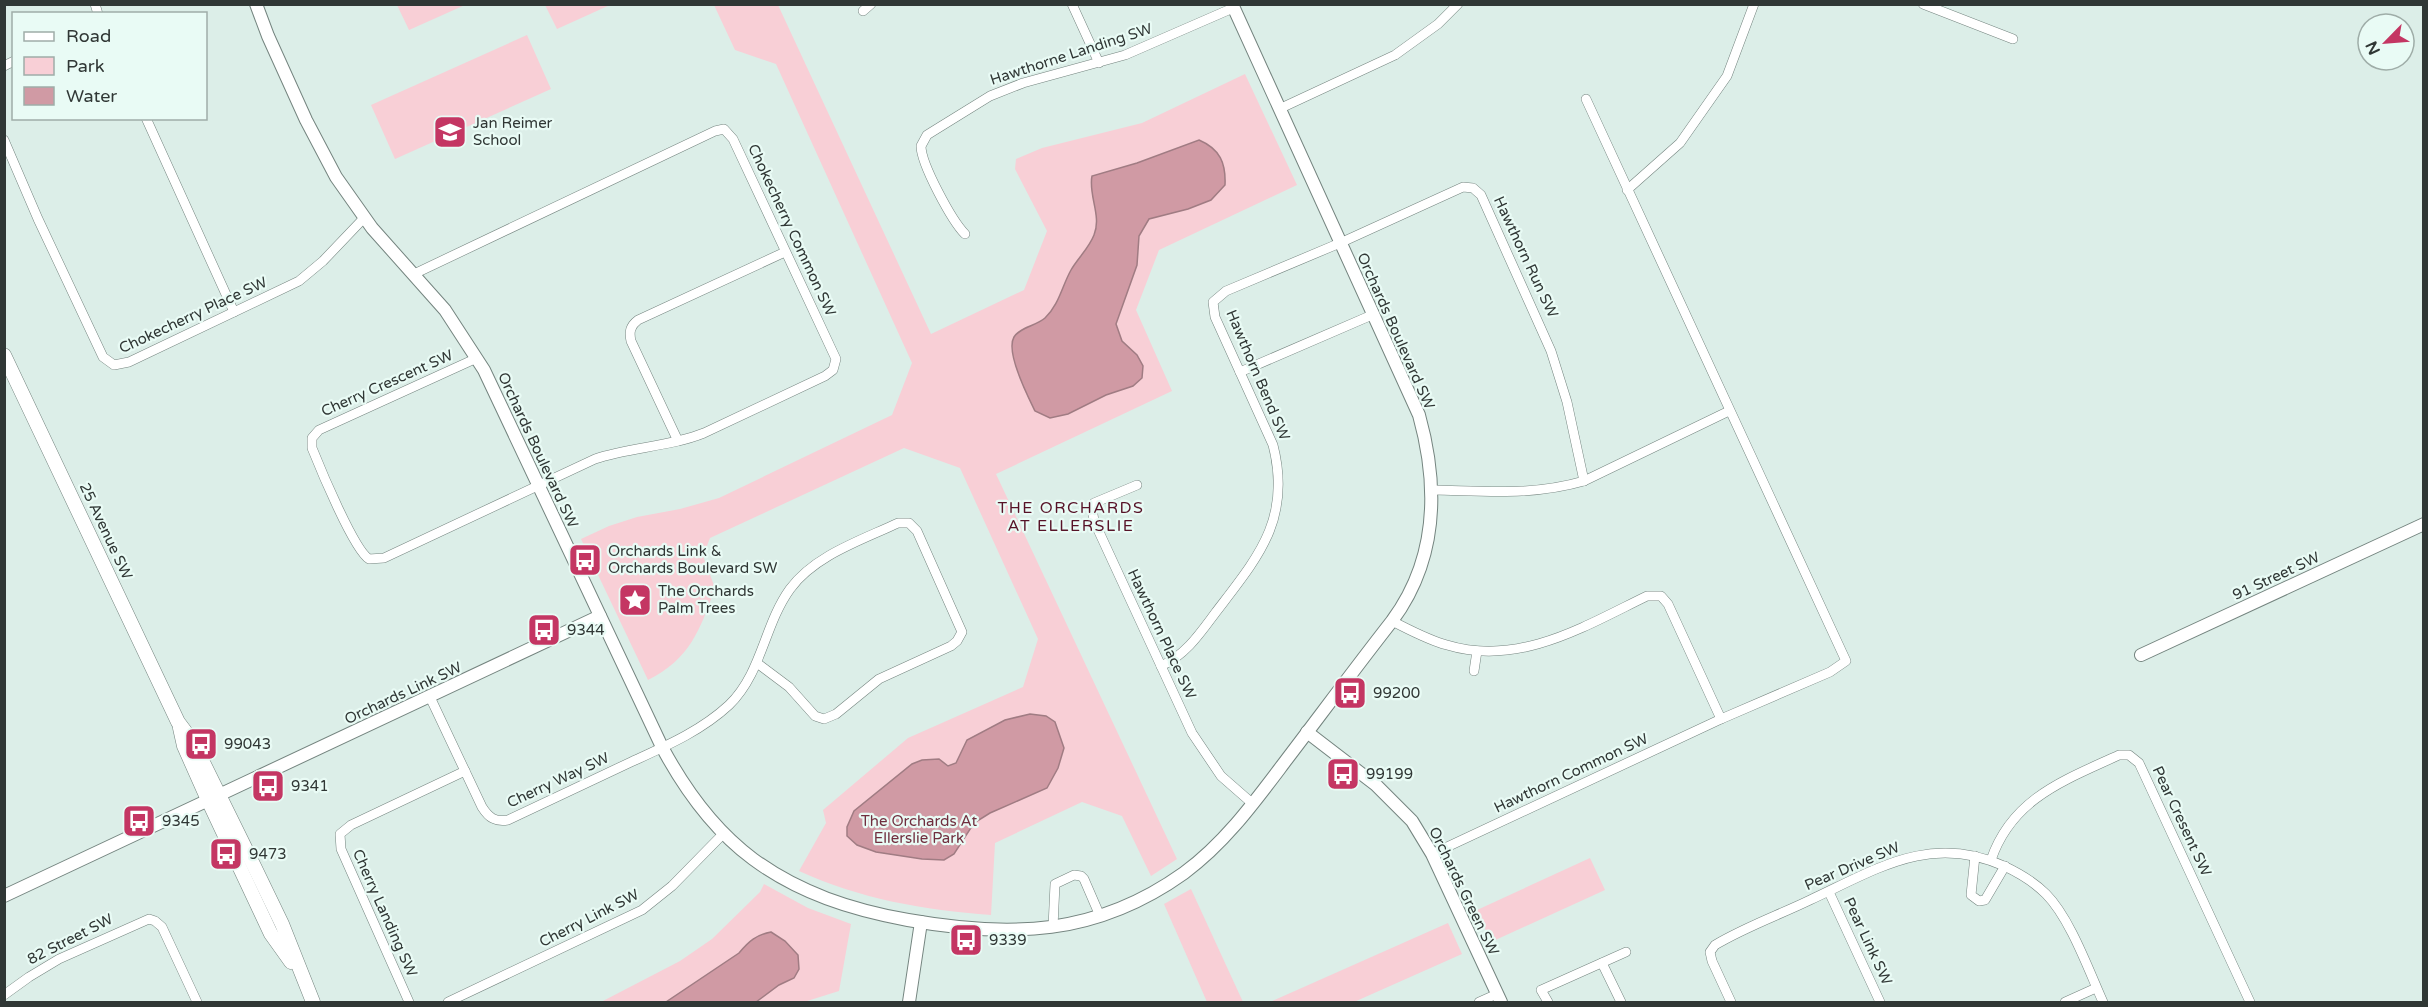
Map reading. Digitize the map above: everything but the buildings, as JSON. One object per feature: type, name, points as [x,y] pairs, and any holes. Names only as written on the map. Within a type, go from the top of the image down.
[{"type":"main road","name":"25 Avenue SW","points":[[4,355],[178,722],[184,746],[213,798],[271,934],[304,984],[313,1002]]},
{"type":"street","name":"Orchards Boulevard SW","points":[[256,4],[268,36],[324,155],[364,218],[445,310],[477,358],[662,747],[693,797],[724,833],[753,859],[813,894],[855,909],[921,922],[1009,932],[1053,927],[1100,916],[1140,900],[1186,871],[1231,830],[1392,621],[1411,588],[1425,554],[1430,530],[1433,490],[1429,456],[1419,415],[1233,6]]},
{"type":"street","points":[[863,11],[872,4]]},
{"type":"street","points":[[1072,4],[1099,63]]},
{"type":"street","points":[[1279,109],[1395,55],[1438,24],[1458,4]]},
{"type":"street","points":[[1627,190],[1680,143],[1727,76],[1754,4]]},
{"type":"street","points":[[1923,4],[2013,39]]},
{"type":"street","name":"Hawthorne Landing SW","points":[[965,234],[951,218],[924,160],[921,152],[923,140],[957,115],[990,96],[1023,83],[1099,63],[1153,44],[1233,6]]},
{"type":"street","points":[[1433,490],[1523,493],[1550,490],[1584,481],[1729,411],[1586,99]]},
{"type":"street","points":[[147,120],[234,312]]},
{"type":"street","name":"Chokecherry Common SW","points":[[414,274],[720,129],[727,131],[733,139],[834,354],[833,370],[825,376],[704,433],[678,441],[606,455],[539,485]]},
{"type":"street","name":"Chokecherry Place SW","points":[[4,140],[38,219],[106,361],[114,365],[123,364],[286,288],[308,275],[364,218]]},
{"type":"street","name":"Hawthorn Run SW","points":[[1340,243],[1463,187],[1476,190],[1481,195],[1551,351],[1568,402],[1584,481]]},
{"type":"street","name":"Hawthorn Bend SW","points":[[1161,666],[1176,657],[1195,640],[1249,569],[1262,549],[1275,514],[1279,479],[1278,464],[1266,429],[1215,317],[1213,302],[1226,291],[1340,243]]},
{"type":"street","points":[[678,441],[631,341],[632,326],[638,320],[785,252]]},
{"type":"street","points":[[1240,372],[1372,315]]},
{"type":"street","name":"Cherry Crescent SW","points":[[477,358],[319,430],[312,438],[314,453],[360,551],[369,559],[384,558],[539,485]]},
{"type":"street","name":"Hawthorn Common SW","points":[[1432,854],[1721,719],[1830,672],[1846,661],[1729,411]]},
{"type":"street","name":"Hawthorn Place SW","points":[[1137,485],[1098,500],[1092,508],[1092,514],[1192,733],[1206,757],[1232,788],[1252,804]]},
{"type":"street","name":"Cherry Way SW","points":[[430,697],[482,807],[493,819],[508,820],[700,728],[727,707],[742,689],[757,663],[792,580],[837,552],[898,523],[909,523],[917,531],[962,632],[957,642],[879,679],[836,714],[824,719],[815,717],[789,687],[757,663]]},
{"type":"street","name":"91 Street SW","points":[[2141,655],[2424,524]]},
{"type":"street","points":[[1392,621],[1438,642],[1477,651],[1513,649],[1546,643],[1647,596],[1661,596],[1668,604],[1721,719]]},
{"type":"street","name":"Orchards Link SW","points":[[4,896],[600,616]]},
{"type":"street","points":[[1474,671],[1477,651]]},
{"type":"street","name":"Orchards Green SW","points":[[1307,732],[1376,785],[1412,821],[1432,854],[1499,998]]},
{"type":"street","name":"Pear Cresent SW","points":[[1991,860],[2011,824],[2033,800],[2052,787],[2119,755],[2129,755],[2139,763],[2250,1002]]},
{"type":"street","name":"Cherry Landing SW","points":[[409,1002],[341,849],[340,834],[351,825],[465,771]]},
{"type":"street","name":"Cherry Link SW","points":[[448,1002],[642,910],[667,891],[724,833]]},
{"type":"street","name":"Pear Drive SW","points":[[1731,1002],[1712,961],[1710,952],[1715,945],[1903,859],[1928,853],[1955,852],[1991,860],[2005,866],[2028,878],[2046,894],[2058,909],[2103,1002]]},
{"type":"street","points":[[1975,856],[1970,888],[1971,895],[1979,901],[1985,900],[1990,894],[2005,866]]},
{"type":"street","points":[[1053,927],[1055,884],[1074,874],[1084,879],[1100,916]]},
{"type":"street","name":"Pear Link SW","points":[[1829,892],[1880,1002]]},
{"type":"street","name":"82 Street SW","points":[[4,995],[59,959],[142,921],[153,920],[162,927],[197,1002]]},
{"type":"street","points":[[909,1002],[921,922]]},
{"type":"street","points":[[1548,1002],[1541,990],[1626,952]]},
{"type":"street","points":[[1602,963],[1621,1002]]},
{"type":"street","points":[[2065,1002],[2096,988]]},
{"type":"street","points":[[1479,1002],[1499,998]]},
{"type":"green space","points":[[397,5],[465,5],[409,30]]},
{"type":"green space","points":[[545,5],[610,5],[557,29]]},
{"type":"green space","name":"The Orchards At Ellerslie Park","points":[[714,5],[778,5],[931,334],[1024,290],[1047,231],[1015,169],[1016,159],[1042,148],[1142,123],[1245,74],[1297,185],[1159,250],[1136,310],[1172,391],[996,474],[1177,859],[1151,876],[1122,816],[1082,802],[995,843],[991,915],[893,902],[845,889],[799,871],[826,823],[823,810],[908,738],[1023,687],[1038,639],[960,468],[904,448],[710,538],[703,556],[715,588],[704,617],[684,653],[662,672],[648,680],[581,539],[609,526],[637,517],[680,509],[719,498],[892,415],[912,363],[776,64],[735,50]]},
{"type":"green space","points":[[527,35],[551,89],[395,159],[371,105]]},
{"type":"green space","points":[[1590,858],[1605,890],[1491,942],[1477,910]]},
{"type":"green space","points":[[764,884],[808,908],[851,924],[839,991],[804,1002],[601,1002],[680,961],[712,939],[760,892]]},
{"type":"green space","points":[[1191,889],[1243,1002],[1207,1002],[1164,904]]},
{"type":"green space","points":[[1448,923],[1462,954],[1354,1002],[1270,1002]]},
{"type":"water","points":[[1199,140],[1217,152],[1223,163],[1225,185],[1211,200],[1188,209],[1149,219],[1139,236],[1137,265],[1116,324],[1122,341],[1137,355],[1143,366],[1142,378],[1133,386],[1106,395],[1068,414],[1050,418],[1035,411],[1018,374],[1012,344],[1017,334],[1041,321],[1050,313],[1071,270],[1092,240],[1096,228],[1096,213],[1092,176],[1137,163]]},
{"type":"water","points":[[1030,714],[1046,716],[1055,722],[1064,748],[1058,768],[1047,788],[990,813],[974,823],[954,854],[944,860],[876,852],[857,845],[847,836],[847,827],[854,811],[912,764],[922,760],[939,759],[948,766],[956,763],[967,740],[1005,720]]},
{"type":"water","points":[[771,932],[785,941],[798,955],[799,969],[794,978],[779,985],[756,1002],[666,1002],[739,953],[753,939]]},
{"type":"place","name":"Jan Reimer School","points":[[450,132]]},
{"type":"place","name":"Orchards Link & Orchards Boulevard SW","points":[[585,560]]},
{"type":"place","name":"The Orchards Palm Trees","points":[[635,600]]},
{"type":"place","name":"9344","points":[[544,630]]},
{"type":"place","name":"99200","points":[[1350,693]]},
{"type":"place","name":"99043","points":[[201,744]]},
{"type":"place","name":"99199","points":[[1343,774]]},
{"type":"place","name":"9341","points":[[268,786]]},
{"type":"place","name":"9345","points":[[139,821]]},
{"type":"place","name":"9473","points":[[226,854]]},
{"type":"place","name":"9339","points":[[966,940]]},
{"type":"district","name":"THE ORCHARDS AT ELLERSLIE","points":[[1071,517]]}]
